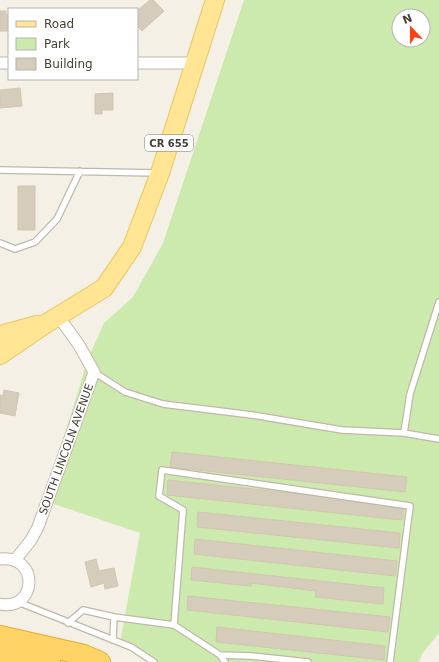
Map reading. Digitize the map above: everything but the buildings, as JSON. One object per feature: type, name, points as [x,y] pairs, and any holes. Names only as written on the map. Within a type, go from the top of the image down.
[{"type":"highway","points":[[0,636],[84,655],[100,662]]},
{"type":"highway","points":[[0,654],[50,662]]},
{"type":"main road","name":"CR 655","points":[[0,355],[104,288],[132,247],[160,173],[215,0]]},
{"type":"main road","name":"CR 655","points":[[1,333],[53,320]]},
{"type":"street","points":[[138,63],[194,63]]},
{"type":"street","name":"SOUTH LINCOLN AVENUE","points":[[15,560],[31,540],[38,526],[94,372],[78,345],[53,320]]},
{"type":"street","points":[[0,560],[15,560],[24,566],[30,581],[28,589],[18,602],[10,605],[0,604]]},
{"type":"lane","points":[[0,170],[160,173]]},
{"type":"lane","points":[[0,244],[15,249],[35,242],[57,219],[80,172]]},
{"type":"lane","points":[[404,434],[410,394],[439,302]]},
{"type":"lane","points":[[94,372],[125,392],[163,404],[252,415],[342,430],[404,434],[439,439]]},
{"type":"lane","points":[[174,625],[183,510],[159,496],[162,470],[410,506],[390,662]]},
{"type":"lane","points":[[18,602],[131,647],[154,662]]},
{"type":"lane","points":[[68,623],[83,610],[114,617],[174,625],[220,655],[224,662]]},
{"type":"lane","points":[[113,640],[114,617]]},
{"type":"lane","points":[[220,655],[252,656],[308,662]]},
{"type":"green space","points":[[244,0],[439,0],[439,633],[422,654],[419,662],[154,662],[120,643],[140,533],[45,501],[87,361],[104,323],[133,297],[163,243]]}]
